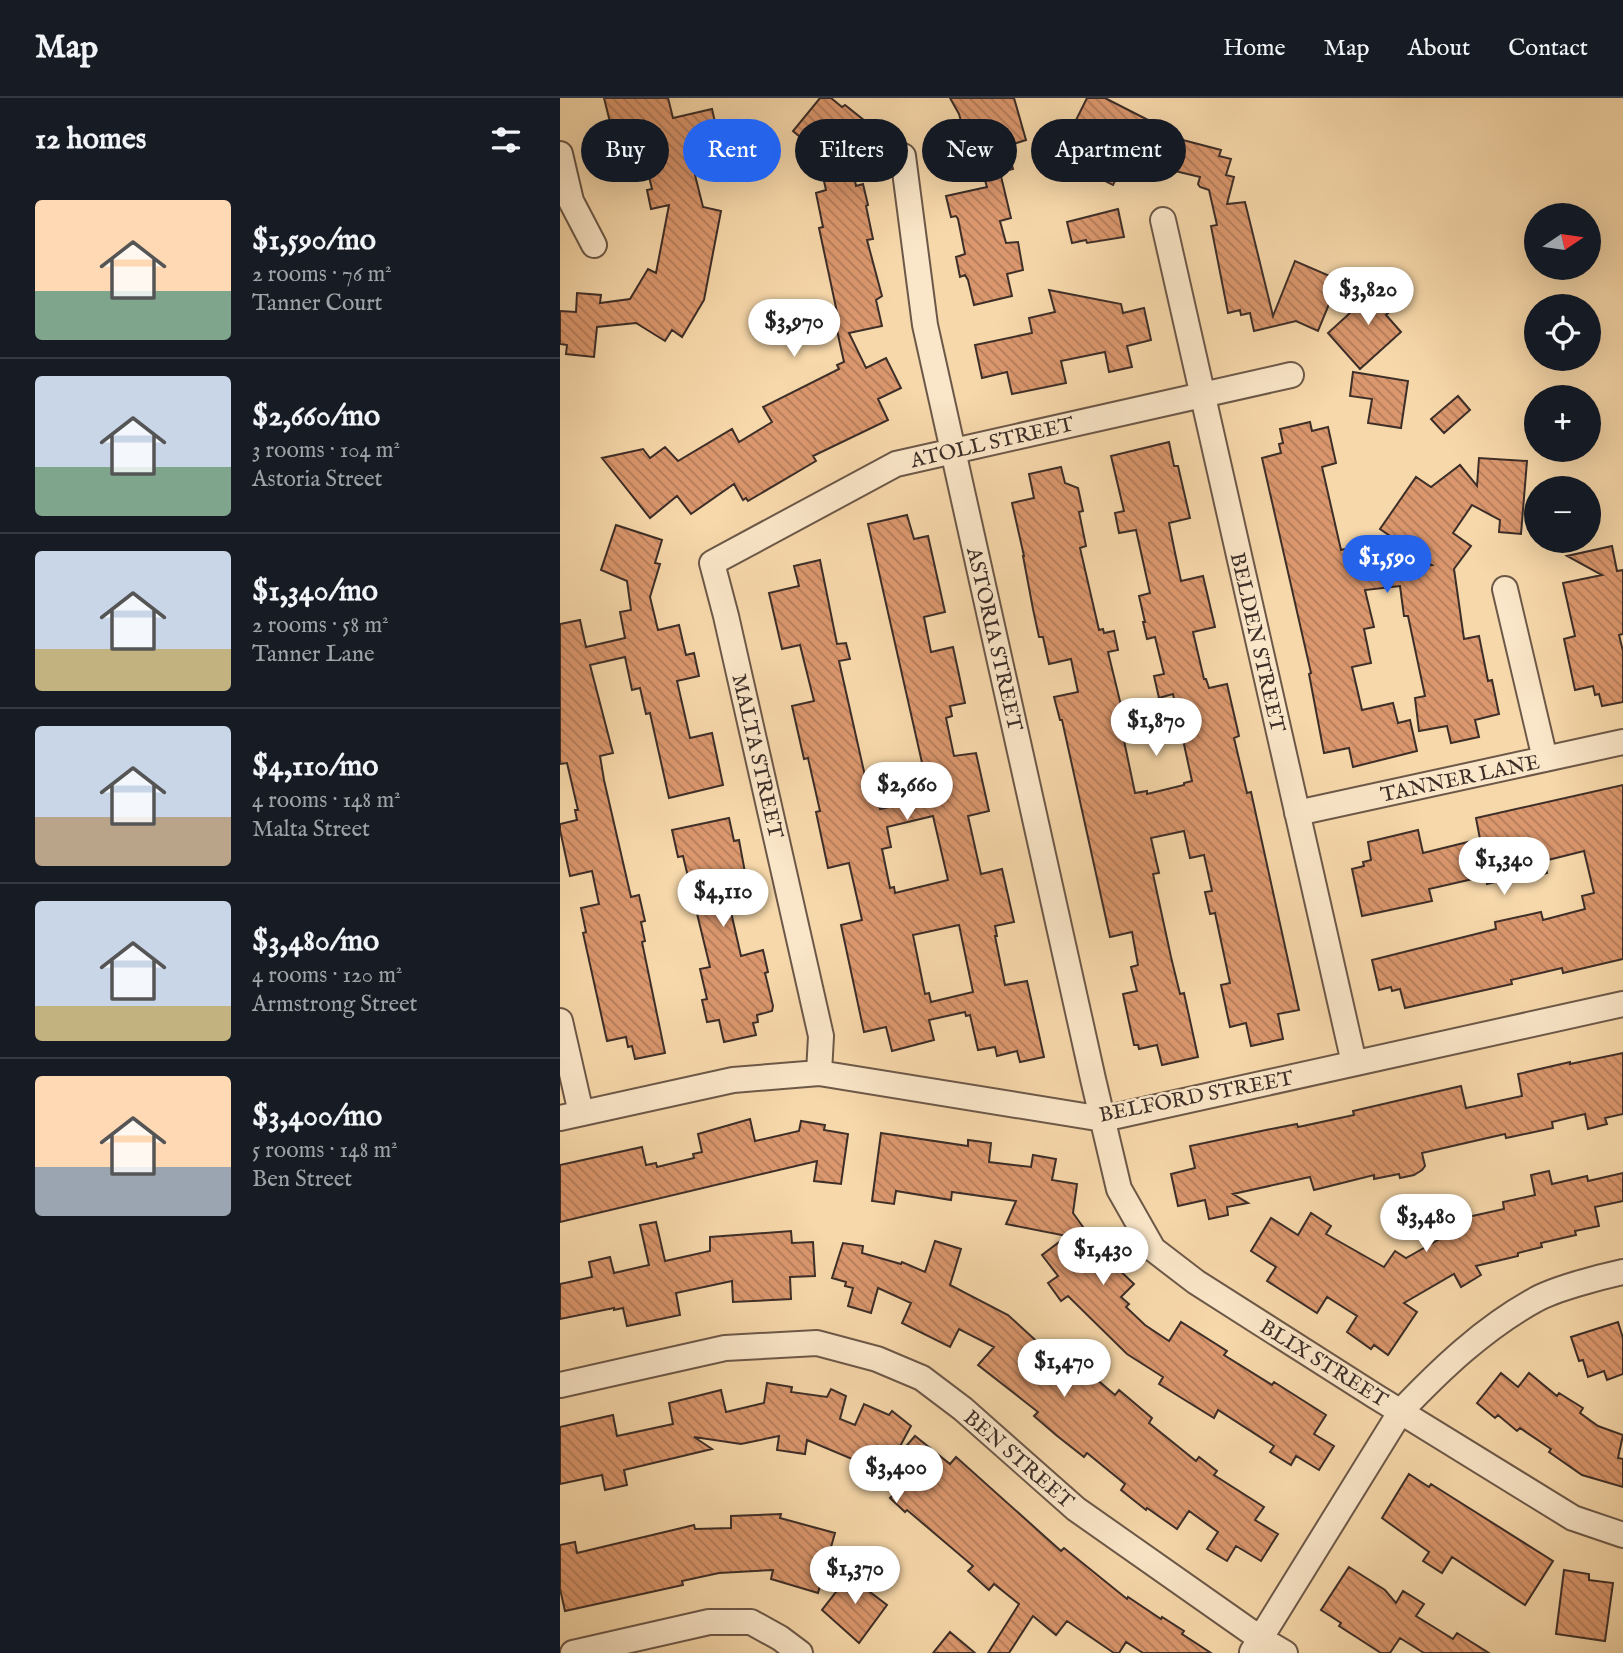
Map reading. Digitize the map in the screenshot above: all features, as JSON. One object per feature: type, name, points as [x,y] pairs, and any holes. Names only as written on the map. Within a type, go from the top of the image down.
[{"type":"street","points":[[560,154],[571,201],[594,245]]},
{"type":"street","name":"ASTORIA STREET","points":[[906,182],[925,325],[1102,1119]]},
{"type":"street","name":"BELDEN STREET","points":[[1163,220],[1354,1063]]},
{"type":"street","name":"ATOLL STREET","points":[[712,563],[896,464],[1291,375]]},
{"type":"street","name":"MALTA STREET","points":[[712,563],[821,1037],[819,1073]]},
{"type":"street","points":[[1505,589],[1545,759]]},
{"type":"street","name":"TANNER LANE","points":[[1297,813],[1623,742]]},
{"type":"street","name":"BELFORD STREET","points":[[570,1115],[733,1080],[819,1073],[1102,1119],[1623,1004]]},
{"type":"street","points":[[560,1021],[570,1115]]},
{"type":"street","name":"BLIX STREET","points":[[1102,1119],[1119,1189],[1153,1249],[1196,1282],[1573,1518],[1623,1535]]},
{"type":"street","points":[[1256,1646],[1401,1411],[1427,1384],[1478,1338],[1537,1299],[1623,1272]]},
{"type":"street","name":"BEN STREET","points":[[560,1385],[725,1348],[817,1343],[877,1359],[922,1378],[963,1409],[1076,1509],[1256,1646],[1285,1653]]},
{"type":"street","points":[[573,1653],[709,1622],[751,1622],[800,1653]]},
{"type":"building","points":[[604,98],[668,98],[673,118],[712,109],[714,119],[683,119],[683,182],[697,182],[703,207],[721,211],[704,300],[682,337],[672,330],[665,341],[636,323],[597,327],[594,357],[566,354],[567,345],[560,344],[560,311],[576,312],[577,293],[601,295],[600,303],[630,299],[648,269],[656,273],[669,205],[651,209],[647,190],[652,189],[650,182],[669,182],[669,119],[609,119]]},
{"type":"building","points":[[820,98],[831,98],[862,119],[803,119]]},
{"type":"building","points":[[950,98],[1014,98],[1026,140],[1017,143],[1017,119],[960,119]]},
{"type":"building","points":[[1087,98],[1105,98],[1146,119],[1076,119]]},
{"type":"building","points":[[1186,141],[1221,150],[1219,156],[1231,159],[1226,175],[1234,177],[1227,204],[1245,202],[1273,316],[1295,261],[1339,280],[1318,331],[1296,321],[1254,331],[1250,313],[1241,315],[1240,310],[1228,313],[1211,226],[1217,225],[1209,190],[1198,184],[1200,177],[1186,174]]},
{"type":"building","points":[[824,182],[855,182],[856,186],[863,184],[873,239],[867,240],[882,296],[876,300],[882,326],[849,333],[866,368],[886,358],[901,388],[878,399],[888,420],[813,456],[816,461],[748,501],[746,498],[743,500],[734,484],[691,514],[677,496],[650,518],[602,458],[643,449],[650,458],[665,447],[678,461],[732,429],[739,442],[772,422],[763,407],[839,369],[837,365],[844,362],[834,317],[838,317],[819,228],[823,227],[816,193],[826,190]]},
{"type":"building","points":[[985,182],[1002,182],[1011,218],[1000,221],[1006,243],[1018,242],[1023,270],[1007,274],[1012,296],[974,305],[968,280],[965,275],[960,277],[956,257],[965,254],[958,219],[956,216],[951,217],[946,196],[987,187]]},
{"type":"building","points":[[1118,209],[1124,237],[1072,243],[1067,222]]},
{"type":"building","points":[[1383,283],[1400,302],[1386,315],[1401,332],[1360,369],[1328,333]]},
{"type":"building","points":[[1049,290],[1121,304],[1123,313],[1144,308],[1151,340],[1127,346],[1132,367],[1109,372],[1105,352],[1061,361],[1066,383],[1012,394],[1007,372],[982,378],[975,345],[1032,333],[1029,318],[1055,312]]},
{"type":"building","points":[[1353,372],[1408,381],[1401,428],[1368,423],[1372,399],[1350,396]]},
{"type":"building","points":[[1458,396],[1470,410],[1444,433],[1431,419]]},
{"type":"building","points":[[1310,422],[1312,431],[1328,427],[1336,463],[1322,467],[1341,550],[1349,548],[1355,574],[1432,565],[1380,529],[1416,477],[1431,487],[1460,465],[1477,486],[1479,458],[1527,462],[1521,534],[1499,532],[1500,520],[1472,505],[1453,533],[1471,546],[1454,569],[1464,639],[1479,636],[1488,681],[1492,680],[1499,714],[1475,720],[1479,737],[1451,743],[1447,726],[1419,731],[1415,698],[1425,696],[1408,616],[1404,616],[1400,586],[1365,590],[1374,627],[1364,629],[1371,663],[1352,667],[1362,710],[1393,703],[1398,723],[1410,720],[1417,751],[1353,767],[1349,748],[1324,753],[1309,674],[1311,673],[1262,458],[1281,453],[1279,444],[1283,443],[1280,429]]},
{"type":"building","points":[[1169,442],[1174,466],[1178,466],[1190,518],[1169,523],[1181,581],[1203,576],[1215,627],[1193,632],[1204,679],[1209,688],[1227,684],[1239,736],[1234,738],[1247,793],[1251,792],[1299,1010],[1278,1014],[1283,1039],[1251,1046],[1246,1023],[1230,1027],[1221,985],[1230,983],[1215,913],[1210,914],[1205,892],[1212,891],[1204,855],[1190,858],[1184,831],[1151,838],[1159,873],[1153,874],[1180,994],[1184,993],[1198,1057],[1162,1065],[1157,1045],[1139,1049],[1138,1045],[1134,1045],[1123,994],[1137,991],[1131,967],[1138,965],[1132,932],[1110,937],[1062,720],[1054,697],[1078,692],[1071,659],[1049,664],[1043,637],[1039,637],[1012,503],[1034,498],[1029,474],[1061,467],[1065,483],[1078,488],[1083,511],[1079,512],[1086,546],[1080,548],[1099,630],[1103,629],[1104,633],[1114,631],[1118,650],[1108,652],[1127,730],[1122,731],[1135,793],[1147,791],[1147,794],[1184,785],[1192,781],[1173,694],[1159,698],[1154,676],[1164,674],[1155,637],[1147,639],[1139,596],[1150,593],[1136,530],[1119,533],[1115,513],[1124,511],[1111,456]]},
{"type":"building","points":[[907,515],[914,539],[928,536],[945,612],[924,617],[931,652],[953,647],[965,703],[950,706],[952,716],[946,718],[954,756],[976,753],[989,811],[968,816],[981,874],[1002,869],[1014,922],[995,926],[1005,985],[1027,981],[1044,1057],[1020,1062],[1017,1051],[997,1056],[995,1047],[978,1050],[970,1015],[966,1016],[965,1012],[929,1020],[934,1040],[892,1051],[886,1027],[864,1032],[841,925],[862,920],[849,863],[828,868],[816,812],[820,811],[792,706],[814,701],[800,645],[782,649],[769,593],[799,586],[794,566],[820,560],[837,644],[846,643],[850,659],[839,661],[865,776],[873,774],[880,809],[930,798],[868,524]],"holes":[[[933,816],[948,880],[895,893],[894,887],[890,888],[882,849],[891,847],[887,827]],[[959,925],[973,992],[931,1002],[929,993],[925,994],[913,935]]]},
{"type":"building","points":[[616,525],[662,540],[655,563],[660,564],[650,597],[658,630],[679,625],[686,655],[694,653],[699,676],[677,681],[690,738],[712,733],[723,785],[669,798],[650,713],[646,714],[640,688],[632,690],[625,657],[590,665],[613,753],[600,756],[604,780],[631,897],[639,895],[645,921],[641,922],[645,941],[642,942],[665,1053],[635,1059],[632,1046],[628,1047],[626,1037],[607,1041],[583,933],[586,932],[581,908],[599,904],[592,871],[570,876],[560,830],[560,824],[577,820],[575,810],[578,810],[567,763],[560,764],[560,624],[580,620],[586,647],[625,638],[620,612],[631,610],[627,581],[601,570]]},
{"type":"building","points":[[1612,546],[1617,571],[1623,570],[1623,634],[1619,635],[1623,651],[1623,702],[1602,706],[1599,694],[1595,695],[1593,686],[1575,690],[1564,639],[1575,636],[1563,583],[1602,575],[1567,556],[1601,553],[1601,548]]},
{"type":"building","points":[[1623,785],[1623,959],[1563,973],[1562,968],[1511,980],[1512,984],[1405,1008],[1400,989],[1392,991],[1391,987],[1379,990],[1372,960],[1496,929],[1495,922],[1541,912],[1543,920],[1585,909],[1582,896],[1594,893],[1584,851],[1544,861],[1547,873],[1487,884],[1486,876],[1429,889],[1432,901],[1362,916],[1352,869],[1364,866],[1363,862],[1371,860],[1368,842],[1418,830],[1423,853],[1480,839],[1476,818]]},
{"type":"building","points":[[729,818],[734,841],[739,840],[749,894],[728,899],[741,956],[763,950],[773,1006],[772,1011],[757,1015],[758,1022],[753,1023],[756,1035],[724,1042],[719,1020],[707,1022],[702,1000],[707,999],[700,969],[710,967],[683,856],[678,857],[672,830]]},
{"type":"building","points":[[1623,1053],[1623,1114],[1605,1118],[1607,1124],[1588,1129],[1585,1114],[1552,1122],[1553,1128],[1506,1138],[1505,1134],[1422,1153],[1425,1166],[1422,1170],[1400,1178],[1399,1174],[1374,1179],[1374,1175],[1314,1190],[1310,1177],[1233,1194],[1248,1203],[1227,1207],[1228,1215],[1209,1219],[1205,1200],[1178,1206],[1171,1174],[1195,1168],[1190,1146],[1354,1115],[1353,1111],[1461,1086],[1466,1108],[1522,1096],[1518,1074]]},
{"type":"building","points":[[750,1119],[755,1141],[799,1131],[801,1121],[825,1125],[824,1130],[848,1134],[841,1184],[814,1181],[817,1161],[560,1222],[560,1165],[642,1147],[646,1165],[656,1163],[657,1167],[694,1158],[693,1154],[702,1152],[698,1134]]},
{"type":"building","points":[[881,1133],[968,1146],[968,1140],[991,1143],[989,1162],[1031,1167],[1033,1155],[1056,1159],[1052,1180],[1077,1184],[1073,1213],[1096,1245],[1101,1241],[1115,1260],[1112,1263],[1134,1284],[1121,1297],[1129,1304],[1126,1307],[1145,1325],[1169,1341],[1181,1322],[1227,1351],[1224,1355],[1326,1415],[1314,1434],[1334,1446],[1319,1470],[1296,1456],[1291,1465],[1270,1452],[1274,1446],[1218,1410],[1214,1418],[1159,1384],[1163,1377],[1127,1354],[1068,1296],[1061,1301],[1048,1283],[1058,1276],[1042,1255],[1067,1236],[1006,1224],[1016,1201],[952,1192],[951,1200],[896,1191],[894,1204],[872,1201]]},
{"type":"building","points":[[1549,1171],[1552,1184],[1587,1176],[1588,1181],[1623,1173],[1623,1201],[1595,1207],[1599,1226],[1575,1231],[1576,1235],[1541,1243],[1542,1247],[1518,1253],[1518,1256],[1476,1266],[1481,1275],[1461,1287],[1454,1274],[1404,1303],[1417,1312],[1388,1355],[1374,1345],[1371,1349],[1347,1332],[1357,1316],[1327,1297],[1317,1313],[1267,1281],[1276,1267],[1251,1251],[1271,1218],[1298,1235],[1311,1213],[1331,1226],[1326,1234],[1384,1267],[1395,1251],[1406,1258],[1438,1240],[1431,1230],[1461,1213],[1463,1218],[1504,1209],[1503,1202],[1535,1195],[1531,1175]]},
{"type":"building","points":[[656,1222],[665,1261],[710,1251],[710,1237],[791,1231],[792,1243],[813,1242],[815,1276],[790,1277],[791,1299],[733,1302],[732,1281],[676,1293],[680,1315],[627,1326],[623,1308],[560,1319],[560,1284],[592,1277],[589,1262],[610,1257],[614,1273],[649,1265],[640,1225]]},
{"type":"building","points":[[935,1241],[961,1249],[950,1285],[1008,1315],[1079,1380],[1087,1371],[1115,1395],[1119,1390],[1152,1418],[1149,1423],[1196,1461],[1199,1457],[1217,1471],[1214,1475],[1264,1507],[1255,1520],[1278,1534],[1261,1561],[1236,1546],[1227,1561],[1207,1549],[1218,1532],[1189,1511],[1177,1529],[1147,1508],[1146,1510],[1121,1490],[1125,1484],[1087,1453],[1084,1457],[1056,1435],[1034,1416],[1038,1412],[978,1365],[994,1347],[959,1329],[950,1347],[902,1323],[911,1303],[878,1288],[871,1313],[848,1306],[853,1288],[845,1286],[846,1282],[832,1278],[843,1243],[863,1246],[862,1253],[901,1264],[902,1262],[925,1272]]},
{"type":"building","points":[[1618,1322],[1623,1338],[1623,1374],[1607,1380],[1604,1371],[1588,1377],[1571,1337]]},
{"type":"building","points":[[1501,1373],[1518,1387],[1529,1373],[1557,1396],[1559,1393],[1583,1408],[1580,1413],[1598,1426],[1623,1435],[1618,1458],[1623,1459],[1623,1487],[1582,1475],[1549,1452],[1551,1449],[1520,1428],[1517,1431],[1498,1415],[1495,1418],[1477,1403]]},
{"type":"building","points":[[767,1383],[792,1387],[791,1392],[827,1397],[831,1389],[846,1396],[840,1419],[855,1425],[864,1404],[889,1415],[892,1411],[911,1426],[898,1450],[901,1452],[915,1436],[950,1464],[956,1457],[1061,1551],[1064,1548],[1127,1599],[1128,1597],[1184,1631],[1182,1634],[1211,1653],[1143,1653],[1126,1642],[1119,1653],[1114,1653],[1067,1621],[1056,1635],[1033,1616],[1009,1653],[988,1653],[1019,1604],[994,1584],[989,1590],[968,1571],[973,1566],[907,1510],[905,1512],[890,1498],[894,1494],[856,1464],[857,1461],[807,1440],[805,1454],[777,1450],[779,1436],[741,1444],[694,1437],[712,1449],[624,1470],[627,1485],[605,1490],[602,1475],[560,1484],[560,1427],[613,1415],[617,1436],[673,1424],[669,1403],[721,1390],[726,1412],[764,1403]]},
{"type":"building","points":[[1409,1474],[1429,1487],[1431,1484],[1553,1561],[1525,1605],[1452,1557],[1442,1573],[1423,1561],[1429,1552],[1382,1518]]},
{"type":"building","points":[[781,1514],[780,1518],[835,1533],[818,1593],[771,1579],[773,1570],[719,1573],[682,1581],[683,1585],[565,1611],[560,1589],[560,1545],[575,1542],[577,1553],[694,1525],[695,1529],[731,1528],[731,1516]]},
{"type":"building","points":[[1349,1567],[1385,1590],[1396,1603],[1403,1591],[1424,1604],[1416,1616],[1453,1639],[1457,1633],[1489,1653],[1424,1653],[1400,1638],[1390,1653],[1381,1653],[1339,1626],[1341,1623],[1321,1610]]},
{"type":"building","points":[[854,1569],[875,1586],[870,1592],[887,1605],[859,1643],[822,1610]]},
{"type":"building","points":[[1564,1570],[1589,1574],[1589,1580],[1613,1583],[1605,1641],[1556,1634]]},
{"type":"building","points":[[950,1632],[975,1653],[933,1653]]}]
